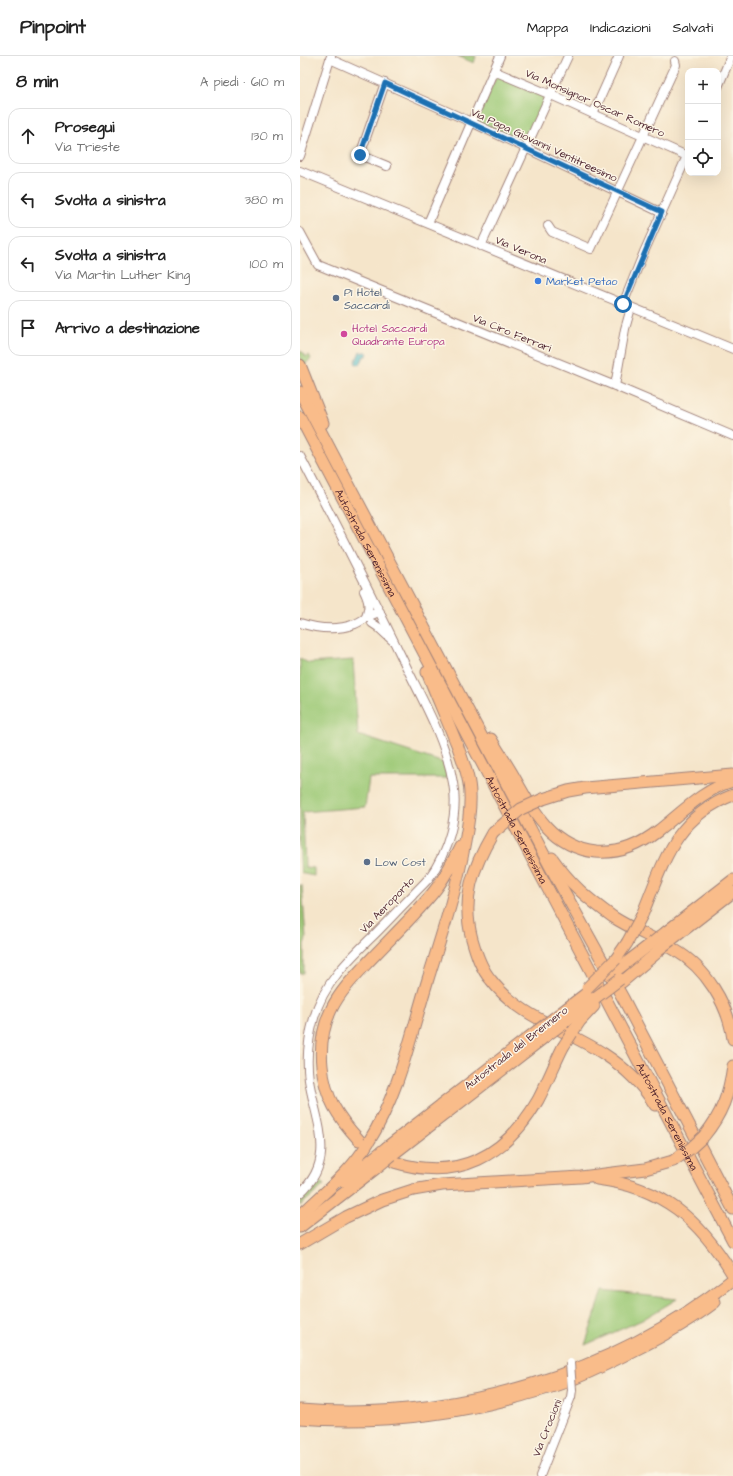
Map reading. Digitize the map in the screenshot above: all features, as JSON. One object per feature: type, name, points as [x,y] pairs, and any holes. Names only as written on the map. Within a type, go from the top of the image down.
[{"type":"highway","points":[[300,365],[325,426],[333,454]]},
{"type":"highway","name":"Autostrada Serenissima","points":[[300,392],[733,1209]]},
{"type":"highway","name":"Autostrada Serenissima","points":[[300,417],[733,1241]]},
{"type":"highway","points":[[363,1142],[383,1115],[398,1077],[453,895],[466,834],[470,793],[465,766],[452,731],[395,598]]},
{"type":"highway","points":[[437,651],[508,766],[536,815],[558,837],[572,846],[589,851],[610,852],[626,849],[656,832],[701,796],[733,781]]},
{"type":"highway","points":[[713,1204],[684,1159],[654,1103],[631,1076],[604,1054],[540,1020],[519,1007],[502,994],[490,980],[474,947],[467,914],[468,895],[473,874],[482,852],[493,833],[521,809],[543,799],[585,788],[733,775]]},
{"type":"highway","points":[[391,1155],[410,1167],[437,1169],[465,1165],[488,1155],[507,1142],[538,1100],[563,1047],[584,1016],[593,994],[619,972],[628,944],[660,871],[683,829],[708,807],[733,795]]},
{"type":"highway","points":[[527,822],[558,867],[576,888],[587,898],[615,918],[676,950],[702,974],[720,998],[727,1012],[733,1039]]},
{"type":"highway","points":[[367,1164],[363,1142],[343,1123],[330,1101],[323,1077],[321,1050],[326,1025],[339,997],[357,974],[433,893],[451,866],[466,834]]},
{"type":"highway","name":"Autostrada del Brennero","points":[[300,1216],[367,1164],[391,1155],[619,972],[669,938],[733,880]]},
{"type":"highway","points":[[669,938],[686,928],[733,892]]},
{"type":"highway","name":"Autostrada del Brennero","points":[[558,1021],[563,1011],[593,994]]},
{"type":"highway","points":[[300,1244],[353,1213],[382,1200],[413,1190],[442,1185],[580,1177],[645,1169],[673,1161],[704,1136],[714,1123],[727,1096],[733,1066]]},
{"type":"highway","name":"Autostrada del Brennero","points":[[300,1227],[367,1164]]},
{"type":"highway","points":[[300,1410],[363,1412],[406,1409],[451,1403],[526,1386],[578,1368],[635,1343],[709,1298],[733,1276],[709,1240],[689,1218],[673,1205],[652,1194],[630,1186],[580,1177]]},
{"type":"highway","points":[[300,1418],[362,1420],[452,1412],[493,1403],[556,1386],[613,1362],[658,1338],[698,1315],[733,1288]]},
{"type":"street","points":[[428,223],[500,56]]},
{"type":"street","points":[[481,246],[568,56]]},
{"type":"street","points":[[593,114],[619,56]]},
{"type":"street","points":[[721,80],[731,56],[733,58]]},
{"type":"street","points":[[300,156],[330,57]]},
{"type":"street","name":"Via Papa Giovanni Ventitreesimo","points":[[330,57],[662,212]]},
{"type":"street","points":[[548,226],[552,232],[592,249],[676,65],[675,61]]},
{"type":"street","points":[[725,71],[733,63]]},
{"type":"street","name":"Via Monsignor Oscar Romero","points":[[494,71],[685,154]]},
{"type":"street","points":[[385,83],[360,155],[387,166]]},
{"type":"street","points":[[623,304],[685,160]]},
{"type":"street","name":"Via Verona","points":[[300,171],[733,349]]},
{"type":"street","name":"Via Ciro Ferrari","points":[[300,232],[318,265],[615,386],[733,436]]},
{"type":"street","points":[[615,386],[625,329],[631,308]]},
{"type":"street","name":"Via Aeroporto","points":[[300,456],[357,565],[395,643],[446,752],[454,785],[454,807],[451,829],[443,854],[428,878],[337,973],[324,992],[316,1010],[310,1032],[307,1053],[309,1080],[321,1132],[322,1149],[317,1168],[312,1179],[300,1193]]},
{"type":"street","points":[[357,565],[368,601],[369,620]]},
{"type":"street","points":[[300,622],[314,627],[329,629],[369,620],[380,612]]},
{"type":"street","points":[[369,620],[395,643]]},
{"type":"street","name":"Via Crocioni","points":[[540,1476],[571,1397],[572,1390],[570,1363]]},
{"type":"green space","points":[[458,56],[476,56],[474,63]]},
{"type":"green space","points":[[497,75],[547,98],[525,144],[476,122]]},
{"type":"green space","points":[[300,351],[304,353],[306,357],[309,355],[311,359],[305,366],[301,362]]},
{"type":"green space","points":[[300,659],[309,663],[353,660],[358,735],[444,763],[447,778],[369,778],[365,807],[303,812],[305,867],[314,868],[314,876],[301,872],[300,857]]},
{"type":"green space","points":[[300,885],[302,885],[306,939],[304,944],[304,973],[300,973]]},
{"type":"green space","points":[[320,1182],[324,1185],[300,1206],[300,1197]]},
{"type":"green space","points":[[603,1291],[677,1299],[642,1320],[585,1345]]},
{"type":"water","points":[[360,351],[363,353],[364,351],[368,353],[364,356],[360,365],[355,363]]},
{"type":"place","name":"Market Petao","points":[[538,281]]},
{"type":"place","name":"P1 Hotel Saccardi","points":[[336,298]]},
{"type":"place","name":"Hotel Saccardi Quadrante Europa","points":[[344,334]]},
{"type":"place","name":"Low Cost","points":[[367,862]]},
{"type":"route","points":[[360,155],[385,83],[662,212],[623,304]]}]
